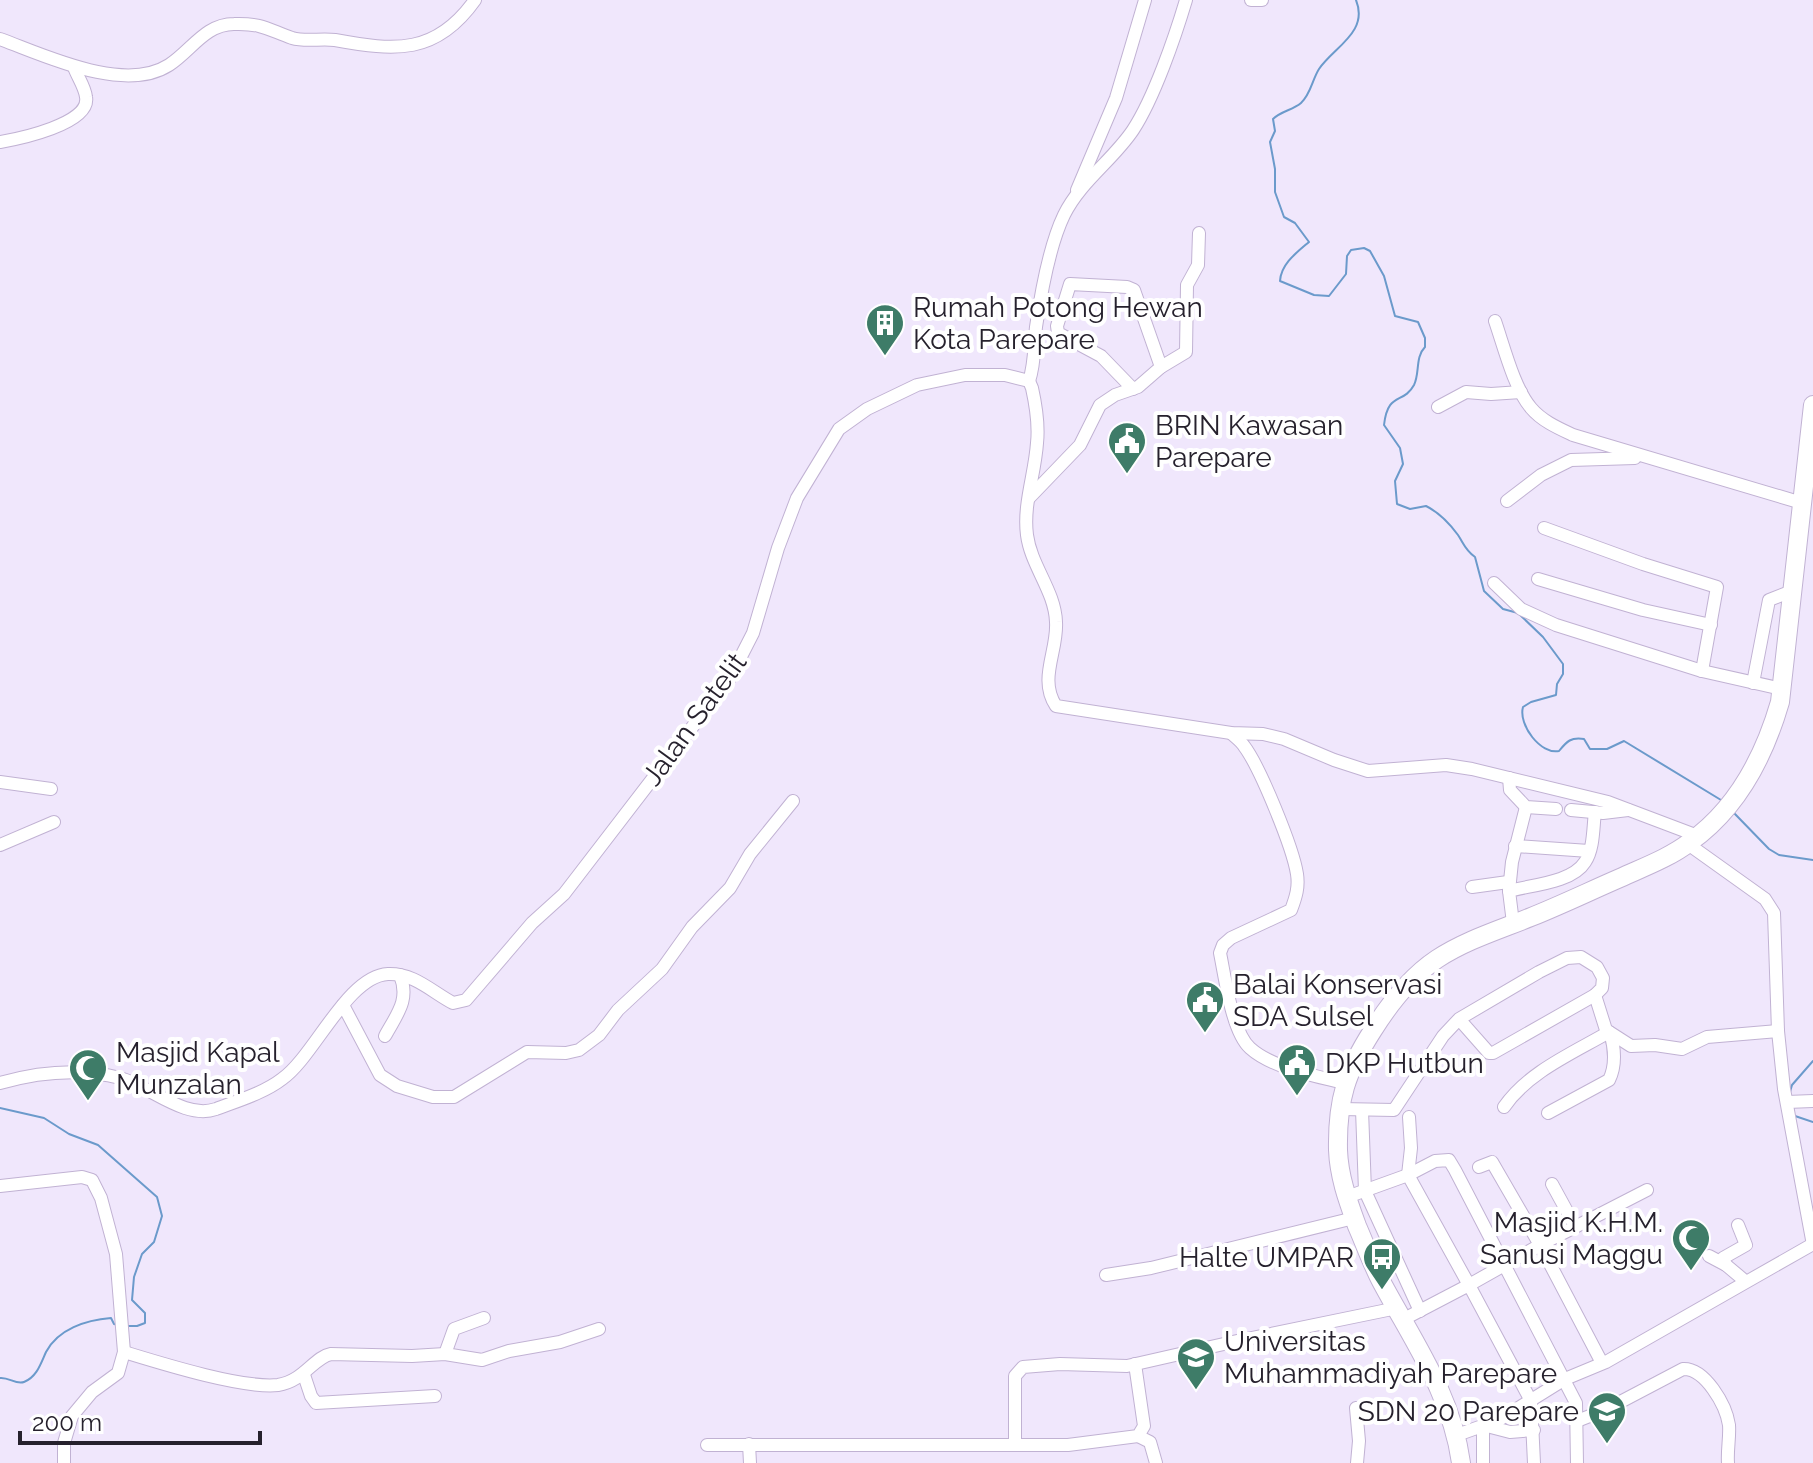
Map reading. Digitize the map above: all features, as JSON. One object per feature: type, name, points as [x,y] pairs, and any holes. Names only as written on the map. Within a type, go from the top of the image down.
[{"type":"highway","points":[[1461,1463],[1457,1435],[1436,1378],[1407,1313],[1381,1281],[1347,1197],[1338,1152],[1344,1083],[1354,1060],[1386,1009],[1405,986],[1437,960],[1468,942],[1657,862],[1693,840],[1727,808],[1746,782],[1765,746],[1782,689],[1813,405]]},
{"type":"street","points":[[0,39],[74,67],[102,73],[153,71],[169,65],[213,29],[235,24],[269,27],[298,39],[333,39],[402,48],[422,44],[447,31],[475,0]]},
{"type":"street","points":[[1145,0],[1116,98],[1053,243],[1029,381],[1036,409],[1037,442],[1026,512],[1027,536],[1033,562],[1051,598],[1056,617],[1056,637],[1047,684],[1054,704],[1061,709],[1231,733],[1263,734],[1368,771],[1446,765],[1630,809],[1693,840],[1771,906],[1775,928],[1778,1031],[1787,1102],[1813,1245],[1602,1363],[1565,1379],[1499,1420],[1457,1435]]},
{"type":"street","points":[[1076,193],[1093,178],[1134,129],[1158,76],[1186,0]]},
{"type":"street","points":[[1251,0],[1262,0]]},
{"type":"street","points":[[0,142],[45,133],[77,114],[86,104],[86,97],[74,67]]},
{"type":"street","points":[[1029,498],[1080,445],[1100,405],[1133,389],[1161,367],[1184,355],[1188,348],[1187,285],[1198,265],[1199,233]]},
{"type":"street","points":[[1133,389],[1101,356],[1058,333],[1057,326],[1071,283],[1134,290],[1161,367]]},
{"type":"street","points":[[1495,321],[1530,408],[1555,427],[1646,458],[1802,503]]},
{"type":"street","name":"Jalan Satelit","points":[[400,975],[411,977],[453,1003],[461,1004],[532,923],[564,894],[730,678],[753,633],[778,548],[797,498],[839,429],[867,409],[917,385],[965,375],[1005,375],[1029,381]]},
{"type":"street","points":[[1438,407],[1466,392],[1521,392]]},
{"type":"street","points":[[1507,501],[1541,475],[1571,460],[1646,458]]},
{"type":"street","points":[[1544,528],[1717,587],[1702,671]]},
{"type":"street","points":[[1538,579],[1643,610],[1711,625]]},
{"type":"street","points":[[1494,583],[1521,609],[1556,625],[1702,671],[1782,689]]},
{"type":"street","points":[[1753,683],[1769,600],[1792,591]]},
{"type":"street","points":[[1231,733],[1244,745],[1254,763],[1279,820],[1297,872],[1298,892],[1291,910],[1231,938],[1223,945],[1220,953],[1237,1027],[1249,1048],[1288,1069],[1344,1083]]},
{"type":"street","points":[[1509,778],[1510,790],[1526,807],[1556,809]]},
{"type":"street","points":[[0,782],[51,789]]},
{"type":"street","points":[[343,1005],[366,1054],[380,1075],[397,1086],[433,1097],[454,1097],[527,1052],[566,1053],[579,1050],[599,1035],[618,1010],[662,969],[692,927],[730,888],[750,854],[793,801]]},
{"type":"street","points":[[1513,923],[1508,886],[1526,807]]},
{"type":"street","points":[[1571,810],[1608,813],[1630,809]]},
{"type":"street","points":[[1472,887],[1508,886],[1570,874],[1583,865],[1589,851],[1595,812]]},
{"type":"street","points":[[0,845],[54,822]]},
{"type":"street","points":[[1515,846],[1589,851]]},
{"type":"street","points":[[1341,1109],[1386,1112],[1397,1107],[1443,1036],[1459,1019],[1567,958],[1581,957],[1597,967],[1604,982],[1595,995],[1493,1053],[1489,1053],[1459,1019]]},
{"type":"street","points":[[0,1083],[63,1072],[96,1073],[141,1085],[193,1110],[213,1110],[282,1080],[308,1053],[343,1005],[372,979],[388,974],[400,975],[406,990],[404,1001],[385,1036]]},
{"type":"street","points":[[1548,1113],[1609,1080],[1613,1071],[1614,1048],[1595,995]]},
{"type":"street","points":[[1609,1033],[1631,1046],[1655,1045],[1675,1050],[1707,1037],[1778,1031]]},
{"type":"street","points":[[1504,1107],[1514,1092],[1528,1081],[1609,1033]]},
{"type":"street","points":[[1787,1102],[1813,1101]]},
{"type":"street","points":[[1362,1110],[1365,1191],[1407,1313]]},
{"type":"street","points":[[1409,1117],[1411,1148],[1408,1175],[1531,1401],[1534,1463]]},
{"type":"street","points":[[1347,1197],[1408,1175],[1435,1161],[1449,1160],[1576,1403],[1577,1463]]},
{"type":"street","points":[[1479,1167],[1492,1162],[1602,1363]]},
{"type":"street","points":[[0,1186],[82,1177],[92,1180],[101,1198],[116,1254],[124,1352],[119,1371]]},
{"type":"street","points":[[1552,1184],[1575,1226]]},
{"type":"street","points":[[1015,1444],[1015,1376],[1023,1367],[1135,1364],[1407,1313],[1469,1285],[1647,1190]]},
{"type":"street","points":[[1106,1275],[1151,1268],[1354,1218]]},
{"type":"street","points":[[1726,1265],[1723,1258],[1746,1245],[1738,1225]]},
{"type":"street","points":[[1709,1256],[1745,1281]]},
{"type":"street","points":[[445,1354],[454,1329],[484,1318]]},
{"type":"street","points":[[124,1352],[260,1385],[280,1385],[304,1375],[323,1355],[445,1354],[482,1360],[509,1351],[560,1342],[599,1329]]},
{"type":"street","points":[[64,1463],[64,1443],[72,1416],[92,1392],[119,1371],[153,1360]]},
{"type":"street","points":[[1135,1364],[1144,1426],[1138,1436]]},
{"type":"street","points":[[1577,1421],[1605,1410],[1683,1369],[1692,1369],[1703,1377],[1726,1416],[1729,1426],[1728,1463]]},
{"type":"street","points":[[304,1375],[316,1403],[435,1396]]},
{"type":"street","points":[[1356,1408],[1357,1463]]},
{"type":"street","points":[[1483,1425],[1510,1432],[1534,1430]]},
{"type":"street","points":[[1483,1425],[1483,1463]]},
{"type":"street","points":[[707,1445],[1068,1445],[1138,1436],[1150,1442],[1156,1463]]},
{"type":"street","points":[[749,1444],[750,1463]]},
{"type":"waterway","points":[[1356,0],[1359,11],[1354,30],[1319,69],[1304,99],[1273,119],[1275,131],[1270,142],[1275,192],[1284,217],[1295,223],[1309,242],[1286,264],[1280,281],[1314,295],[1329,296],[1346,274],[1347,256],[1351,250],[1364,248],[1370,251],[1384,276],[1395,316],[1418,322],[1425,338],[1425,347],[1420,355],[1416,380],[1410,391],[1389,407],[1384,425],[1400,448],[1403,464],[1395,481],[1397,504],[1410,509],[1426,506],[1444,519],[1475,557],[1484,591],[1503,609],[1518,613],[1543,637],[1563,664],[1556,695],[1523,707],[1524,722],[1532,737],[1552,751],[1559,751],[1572,739],[1584,739],[1590,749],[1607,749],[1624,741],[1721,800]]},
{"type":"waterway","points":[[1734,813],[1769,849],[1779,855],[1813,860]]},
{"type":"waterway","points":[[1790,1092],[1792,1085],[1813,1061]]},
{"type":"waterway","points":[[0,1108],[44,1118],[69,1134],[98,1145],[157,1197],[162,1216],[154,1242],[142,1254],[134,1277],[132,1300],[145,1313],[145,1323],[128,1326]]},
{"type":"waterway","points":[[1795,1116],[1813,1122]]},
{"type":"waterway","points":[[0,1378],[18,1382],[28,1380],[38,1369],[51,1344],[74,1327],[111,1318],[118,1325]]},
{"type":"place","name":"Rumah Potong Hewan Kota Parepare","points":[[885,357]]},
{"type":"place","name":"BRIN Kawasan Parepare","points":[[1127,475]]},
{"type":"place","name":"Balai Konservasi SDA Sulsel","points":[[1205,1034]]},
{"type":"place","name":"DKP Hutbun","points":[[1297,1097]]},
{"type":"place","name":"Masjid Kapal Munzalan","points":[[88,1102]]},
{"type":"place","name":"Masjid K.H.M. Sanusi Maggu","points":[[1691,1272]]},
{"type":"place","name":"Halte UMPAR","points":[[1382,1291]]},
{"type":"place","name":"Universitas Muhammadiyah Parepare","points":[[1196,1391]]},
{"type":"place","name":"SDN 20 Parepare","points":[[1607,1445]]}]
